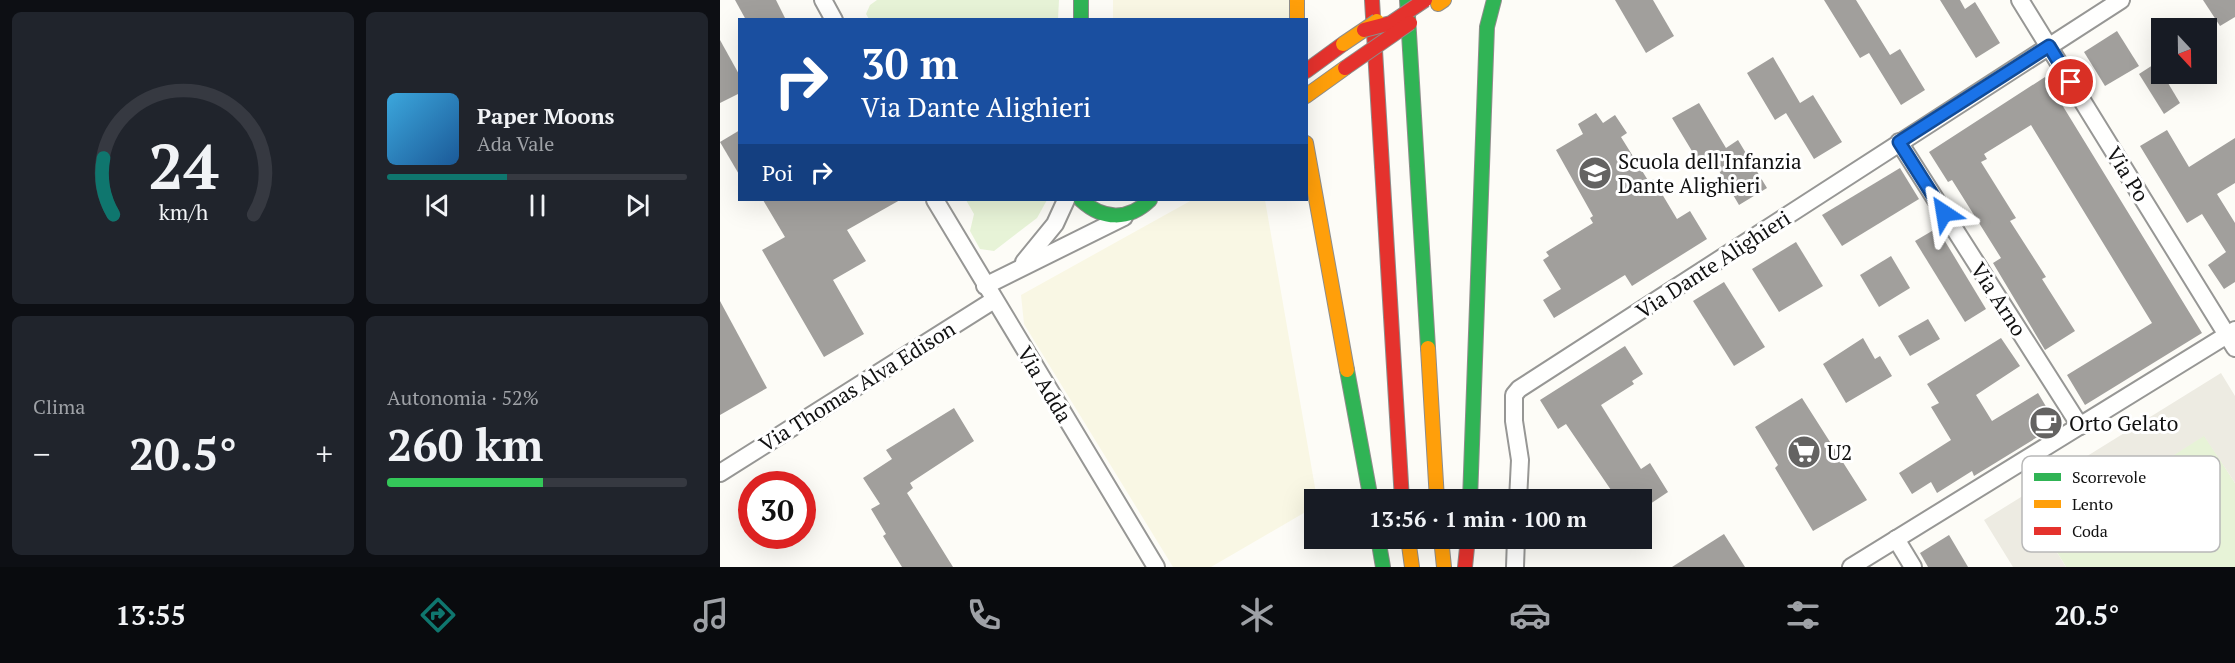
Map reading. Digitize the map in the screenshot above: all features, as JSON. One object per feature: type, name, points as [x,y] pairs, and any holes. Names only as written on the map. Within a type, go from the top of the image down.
[{"type":"main road","points":[[1081,0],[1081,18]]},
{"type":"main road","points":[[1297,18],[1298,0]]},
{"type":"main road","points":[[1372,0],[1401,489]]},
{"type":"main road","points":[[1308,70],[1407,0]]},
{"type":"main road","points":[[1407,0],[1436,489]]},
{"type":"main road","points":[[1470,489],[1487,27],[1494,0]]},
{"type":"main road","points":[[1364,30],[1390,23],[1436,1]]},
{"type":"main road","points":[[1308,95],[1436,1]]},
{"type":"main road","points":[[1477,10],[1487,27]]},
{"type":"main road","points":[[1308,154],[1369,489]]},
{"type":"main road","points":[[1082,201],[1096,213],[1106,216],[1126,216],[1148,201]]},
{"type":"main road","points":[[1380,549],[1383,567]]},
{"type":"main road","points":[[1410,549],[1412,567]]},
{"type":"main road","points":[[1442,549],[1444,567]]},
{"type":"main road","points":[[1465,567],[1467,549]]},
{"type":"street","points":[[823,0],[833,18]]},
{"type":"street","name":"Via Po","points":[[2020,0],[2232,338]]},
{"type":"street","name":"Via Dante Alighieri","points":[[1518,489],[1519,447],[1514,421],[1514,395],[1519,389],[2121,0]]},
{"type":"street","name":"Via Arno","points":[[1899,142],[2080,426]]},
{"type":"street","name":"Via Adda","points":[[936,201],[1156,567]]},
{"type":"street","points":[[1019,267],[1055,224],[1066,201]]},
{"type":"street","name":"Via Thomas Alva Edison","points":[[720,473],[990,293],[1019,267],[1126,216]]},
{"type":"street","points":[[2031,456],[2232,338]]},
{"type":"street","points":[[1851,567],[2022,462]]},
{"type":"street","points":[[1896,539],[1913,567]]},
{"type":"street","points":[[1515,567],[1516,549]]},
{"type":"shaded area","points":[[1113,0],[1289,0],[1289,18],[1113,18]]},
{"type":"shaded area","points":[[1190,201],[1265,201],[1315,489],[1304,489],[1304,513],[1211,567],[1173,567],[1024,324],[1021,295]]},
{"type":"shaded area","points":[[2221,373],[2235,396],[2235,483],[2220,460],[2220,456],[2217,456],[2204,436],[2173,456],[2087,456]]},
{"type":"shaded area","points":[[2022,496],[2022,552],[2057,552],[2066,567],[2013,567],[1984,520]]},
{"type":"green space","points":[[877,0],[1059,0],[1058,18],[868,18],[866,14],[870,5]]},
{"type":"green space","points":[[967,201],[1046,201],[1037,218],[994,251],[980,249],[970,231],[974,214]]},
{"type":"green space","points":[[2204,435],[2218,456],[2171,456]]},
{"type":"green space","points":[[2220,460],[2235,483],[2235,567],[2066,567],[2057,552],[2220,552]]},
{"type":"building","points":[[735,0],[776,0],[785,18],[745,18]]},
{"type":"building","points":[[1615,0],[1653,0],[1674,36],[1646,53]]},
{"type":"building","points":[[1824,0],[1856,0],[1890,55],[1900,49],[1925,90],[1901,105],[1869,53],[1860,58]]},
{"type":"building","points":[[1940,0],[1960,0],[1965,9],[1975,2],[2000,43],[1976,58]]},
{"type":"building","points":[[2203,0],[2235,0],[2235,17],[2220,26],[2217,18]]},
{"type":"building","points":[[2117,31],[2139,66],[2105,86],[2084,52]]},
{"type":"building","points":[[720,40],[738,72],[738,94],[720,103]]},
{"type":"building","points":[[1773,57],[1800,103],[1813,95],[1842,142],[1814,159],[1786,113],[1775,120],[1747,73]]},
{"type":"building","points":[[2151,66],[2151,84],[2169,84],[2180,103],[2164,114],[2139,74]]},
{"type":"building","points":[[2045,77],[2202,333],[2085,405],[2067,375],[2152,323],[2031,125],[1984,154],[1987,159],[1981,162],[2016,218],[2010,221],[2046,277],[2042,279],[2075,331],[2045,350],[1993,263],[2001,258],[1952,180],[1948,182],[1929,152]]},
{"type":"building","points":[[1699,103],[1726,148],[1738,140],[1767,188],[1739,205],[1712,159],[1701,166],[1672,118]]},
{"type":"building","points":[[1596,113],[1603,123],[1615,115],[1627,133],[1621,137],[1649,182],[1653,179],[1677,219],[1690,211],[1707,239],[1632,286],[1625,275],[1554,318],[1543,300],[1561,289],[1543,260],[1549,256],[1546,252],[1593,223],[1590,218],[1593,216],[1556,150],[1583,134],[1578,124]]},
{"type":"building","points":[[2167,130],[2189,167],[2235,138],[2235,183],[2217,194],[2235,223],[2235,282],[2224,289],[2208,265],[2226,252],[2202,214],[2187,223],[2140,146]]},
{"type":"building","points":[[738,131],[738,173],[720,142]]},
{"type":"building","points":[[1900,168],[1919,199],[1842,246],[1822,215]]},
{"type":"building","points":[[764,201],[898,201],[847,230],[866,261],[833,280],[864,334],[824,357],[762,250],[785,237]]},
{"type":"building","points":[[1937,228],[1986,309],[1965,322],[1915,241]]},
{"type":"building","points":[[1796,242],[1823,286],[1779,312],[1752,269]]},
{"type":"building","points":[[1891,256],[1910,288],[1879,307],[1860,275]]},
{"type":"building","points":[[1724,282],[1765,347],[1734,366],[1693,301]]},
{"type":"building","points":[[720,301],[767,388],[720,415]]},
{"type":"building","points":[[1928,319],[1940,339],[1910,356],[1898,336]]},
{"type":"building","points":[[1863,338],[1875,359],[1880,356],[1892,376],[1846,403],[1823,364]]},
{"type":"building","points":[[2001,338],[2020,366],[1976,395],[1992,421],[2038,393],[2057,425],[1974,476],[1972,471],[1937,493],[1931,482],[1912,494],[1899,473],[1951,440],[1931,407],[1939,403],[1927,384]]},
{"type":"building","points":[[1625,346],[1643,374],[1632,381],[1634,384],[1601,405],[1641,469],[1650,463],[1668,492],[1652,503],[1652,489],[1610,489],[1566,424],[1558,429],[1540,400]]},
{"type":"building","name":"U2","points":[[1802,398],[1867,500],[1813,531],[1775,468],[1778,465],[1755,427]]},
{"type":"building","points":[[954,408],[974,441],[910,483],[913,488],[907,493],[953,567],[902,567],[883,536],[886,534],[871,509],[880,504],[863,478],[892,459],[886,450]]},
{"type":"building","points":[[1724,534],[1745,567],[1672,567]]},
{"type":"building","points":[[1949,535],[1968,567],[1928,567],[1920,553]]},
{"type":"traffic: fast","points":[[1081,0],[1081,18]]},
{"type":"traffic: fast","points":[[1407,0],[1428,348]]},
{"type":"traffic: fast","points":[[1470,489],[1487,27],[1494,0]]},
{"type":"traffic: fast","points":[[1082,201],[1098,211],[1115,215],[1133,212],[1149,201]]},
{"type":"traffic: fast","points":[[1347,370],[1369,489]]},
{"type":"traffic: fast","points":[[1380,549],[1383,567]]},
{"type":"traffic: slow","points":[[1297,0],[1297,18]]},
{"type":"traffic: slow","points":[[1438,4],[1444,0]]},
{"type":"traffic: slow","points":[[1343,44],[1377,21]]},
{"type":"traffic: slow","points":[[1308,95],[1345,68]]},
{"type":"traffic: slow","points":[[1308,154],[1347,370]]},
{"type":"traffic: slow","points":[[1428,348],[1436,489]]},
{"type":"traffic: slow","points":[[1410,549],[1412,567]]},
{"type":"traffic: slow","points":[[1442,549],[1444,567]]},
{"type":"traffic: jam","points":[[1372,0],[1401,489]]},
{"type":"traffic: jam","points":[[1364,30],[1391,23],[1425,0]]},
{"type":"traffic: jam","points":[[1345,68],[1410,23]]},
{"type":"traffic: jam","points":[[1308,70],[1343,44]]},
{"type":"traffic: jam","points":[[1465,567],[1467,549]]},
{"type":"place","name":"Scuola dell'Infanzia Dante Alighieri","points":[[1595,173]]},
{"type":"place","name":"Orto Gelato","points":[[2046,423]]},
{"type":"place","name":"U2","points":[[1804,452]]},
{"type":"route","points":[[1944,213],[1899,142],[2049,46],[2071,82]]}]
